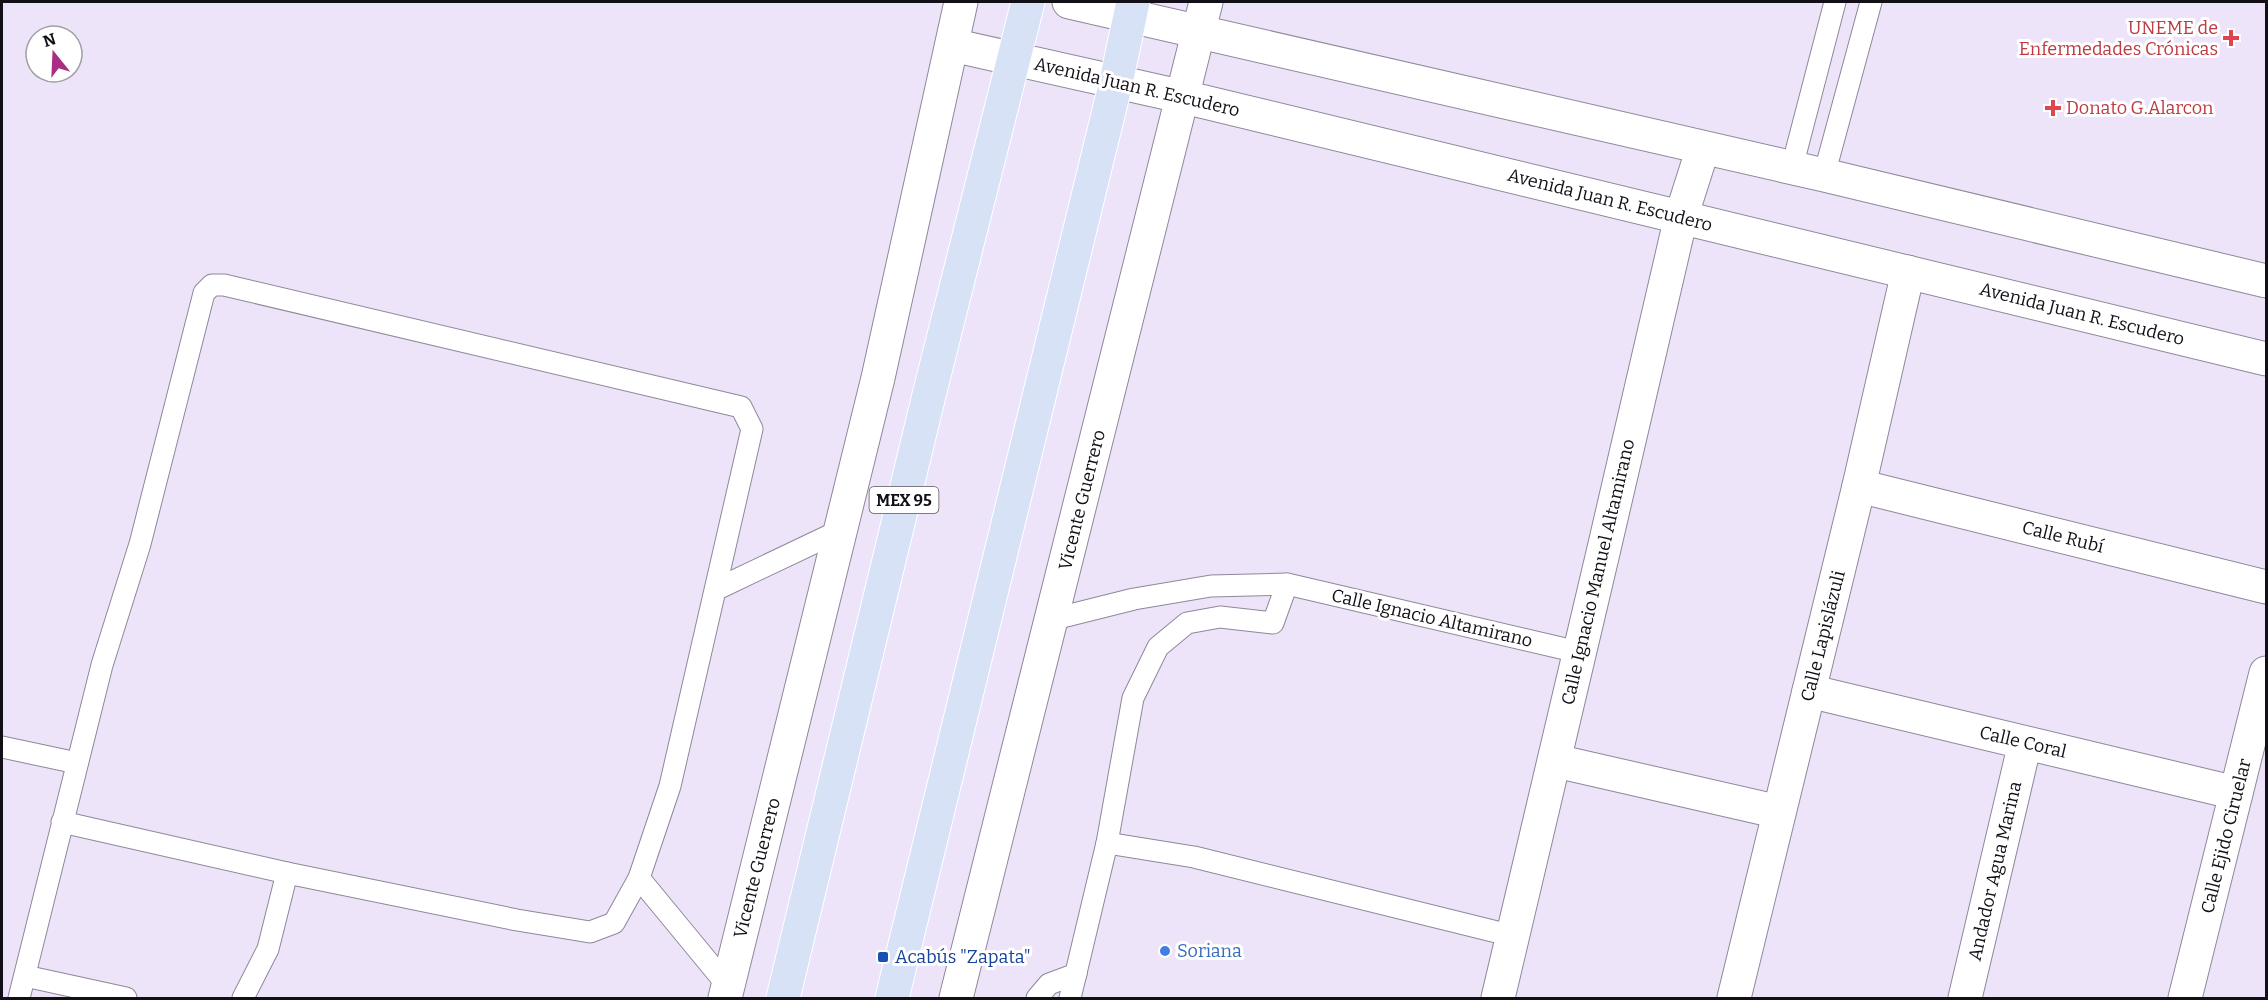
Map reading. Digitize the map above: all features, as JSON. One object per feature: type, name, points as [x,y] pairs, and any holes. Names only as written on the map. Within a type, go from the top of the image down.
[{"type":"main road","name":"Vicente Guerrero","points":[[726,992],[878,378],[961,2]]},
{"type":"main road","name":"MEX 95","points":[[783,999],[1028,2]]},
{"type":"main road","points":[[1069,2],[1203,16],[1703,148],[2266,281]]},
{"type":"main road","points":[[892,999],[1116,82],[1131,8]]},
{"type":"main road","name":"Vicente Guerrero","points":[[956,999],[1203,16]]},
{"type":"main road","name":"Avenida Juan R. Escudero","points":[[952,45],[1184,98],[2266,358]]},
{"type":"main road","name":"Calle Ignacio Manuel Altamirano","points":[[1498,999],[1556,761],[1578,652],[1682,217],[1703,148]]},
{"type":"main road","name":"Calle Lapislázuli","points":[[1734,999],[1859,486],[1908,272]]},
{"type":"main road","name":"Calle Rubí","points":[[1859,486],[2266,587]]},
{"type":"main road","name":"Calle Ejido Ciruelar","points":[[2185,999],[2266,673]]},
{"type":"main road","name":"Calle Coral","points":[[1809,691],[2236,793]]},
{"type":"main road","name":"Andador Agua Marina","points":[[1965,999],[2025,743]]},
{"type":"main road","points":[[1556,761],[1779,812]]},
{"type":"lane","points":[[1792,168],[1835,2]]},
{"type":"lane","points":[[1824,175],[1871,2]]},
{"type":"lane","points":[[19,999],[62,822],[102,665],[140,544],[204,293],[212,285],[247,290],[741,407],[752,429],[670,786],[639,878],[614,923],[590,932],[517,921],[287,873],[62,822]]},
{"type":"lane","points":[[717,589],[841,530]]},
{"type":"lane","points":[[1070,999],[1107,843],[1134,698],[1158,647],[1187,623],[1220,617],[1274,623],[1287,585]]},
{"type":"lane","name":"Calle Ignacio Altamirano","points":[[1050,620],[1134,599],[1211,586],[1287,585],[1578,652]]},
{"type":"lane","points":[[2,747],[77,763]]},
{"type":"lane","points":[[1107,843],[1194,857],[1513,936]]},
{"type":"lane","points":[[243,999],[268,949],[287,873]]},
{"type":"lane","points":[[639,878],[726,992]]},
{"type":"lane","points":[[1037,999],[1049,984],[1076,974]]},
{"type":"lane","points":[[25,976],[126,999]]},
{"type":"place","name":"UNEME de Enfermedades Crónicas","points":[[2231,38]]},
{"type":"place","name":"Donato G.Alarcon","points":[[2053,108]]},
{"type":"place","name":"Soriana","points":[[1165,951]]},
{"type":"place","name":"Acabús \"Zapata\"","points":[[883,957]]}]
